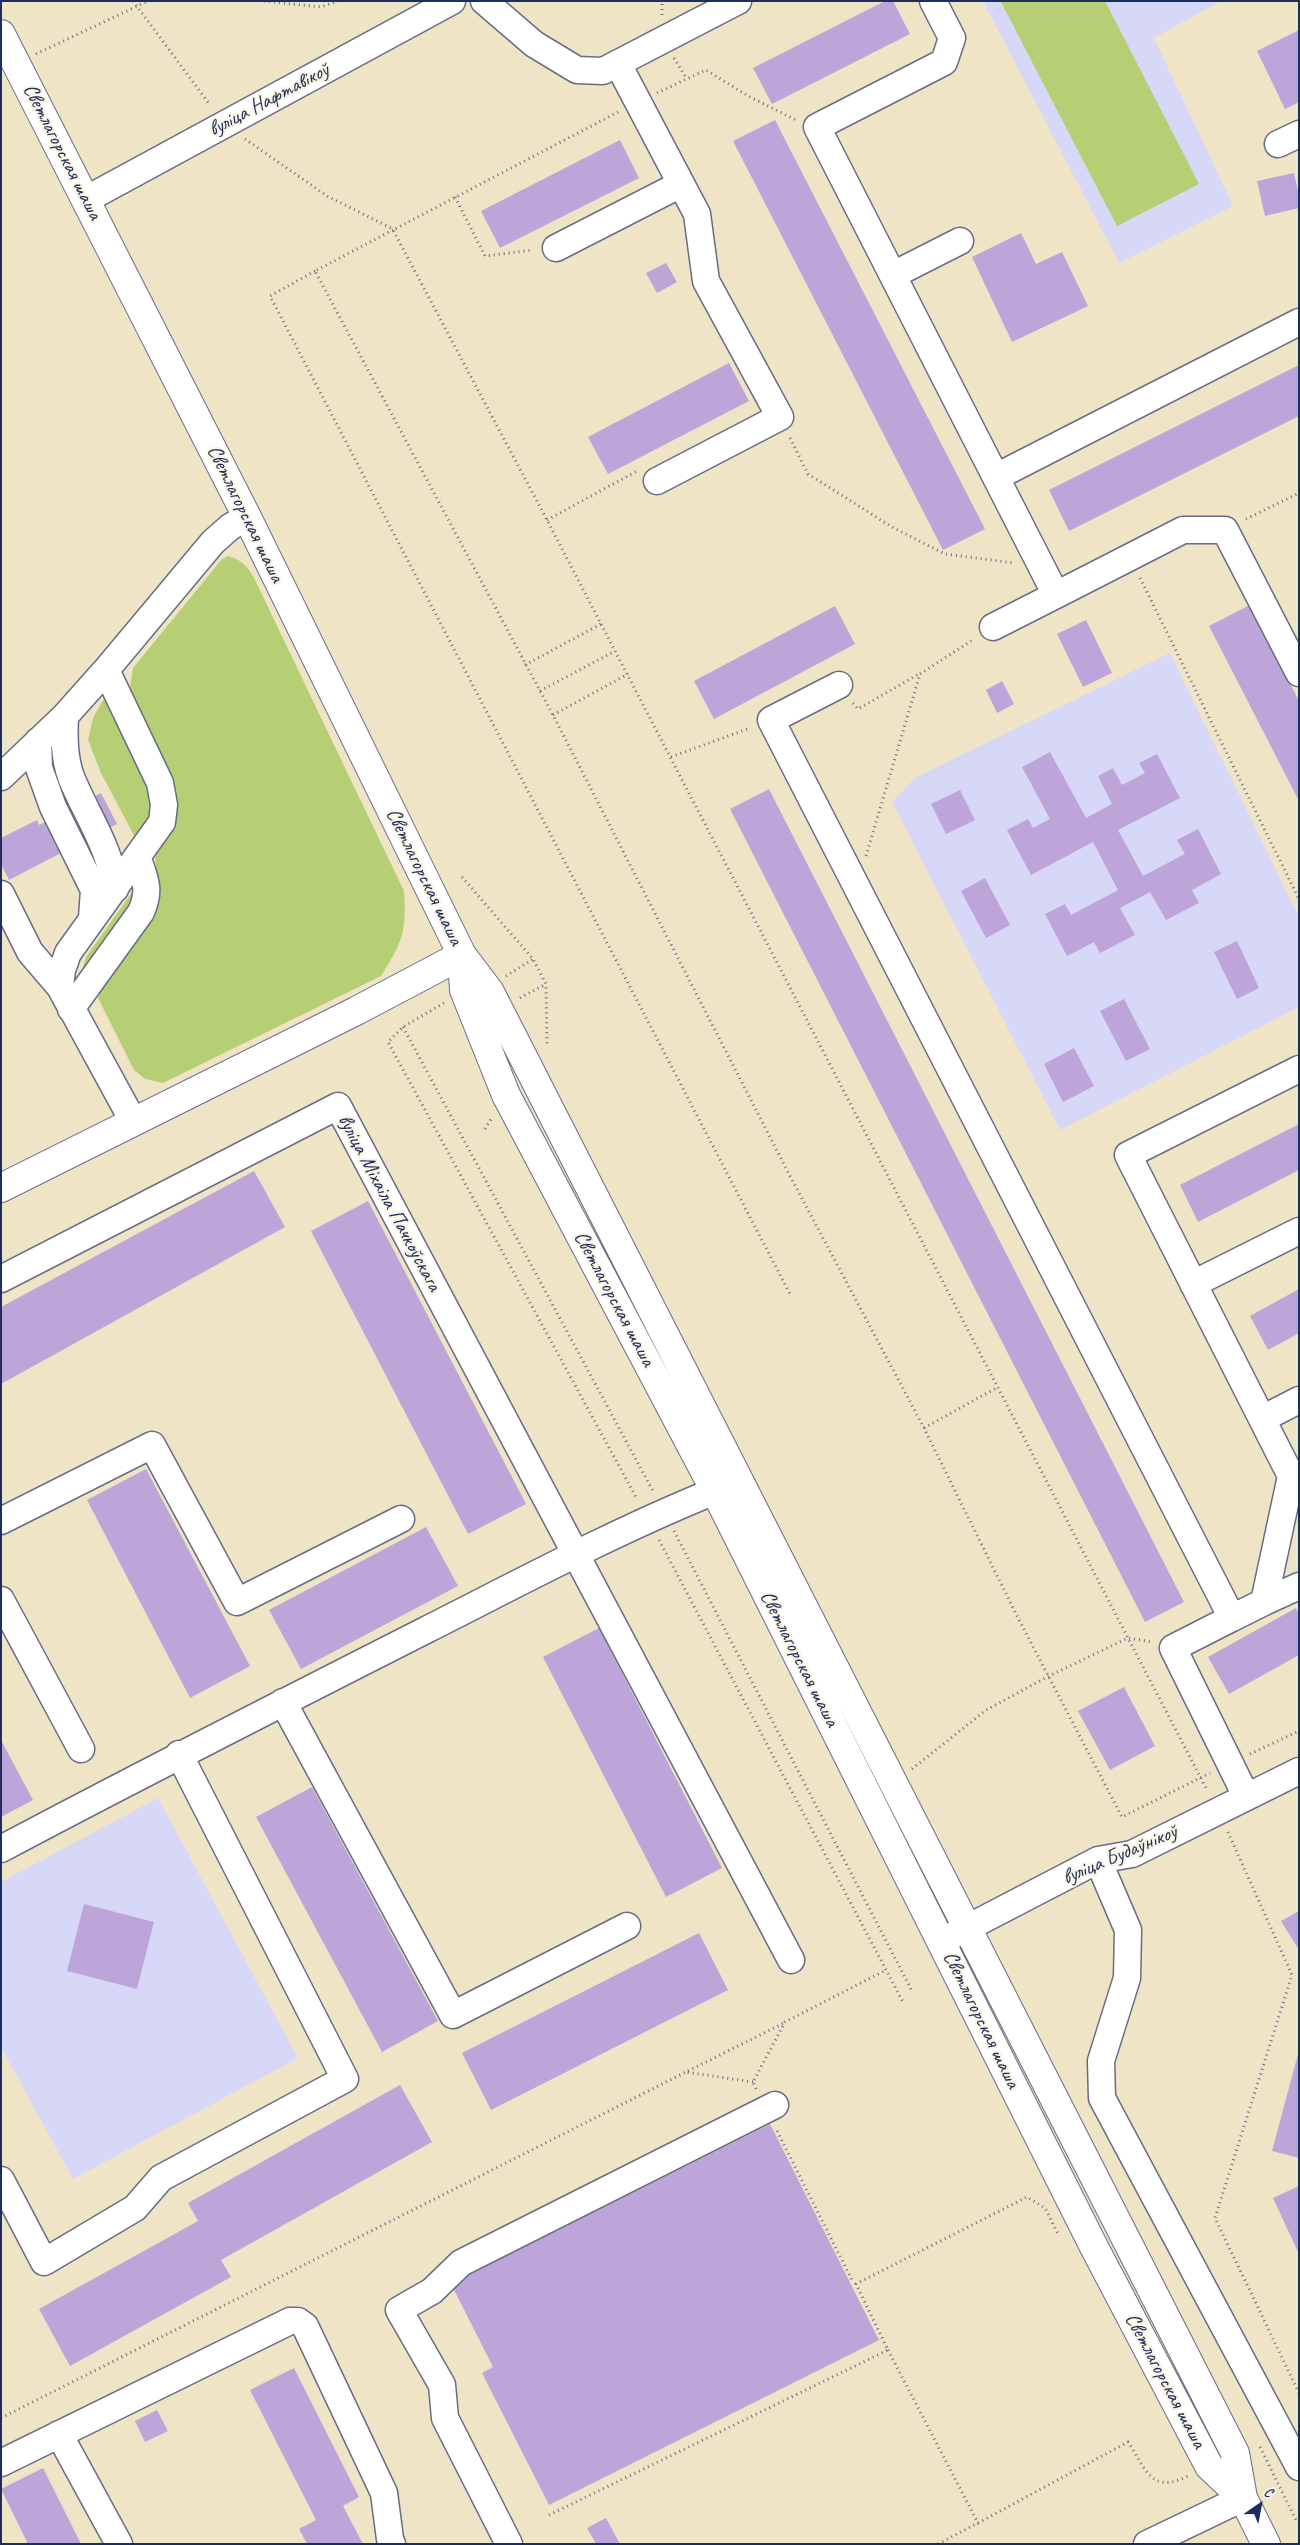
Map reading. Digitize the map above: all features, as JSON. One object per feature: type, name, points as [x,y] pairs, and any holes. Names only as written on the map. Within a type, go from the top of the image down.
[{"type":"main road","name":"Светлагорская шаша","points":[[1,34],[87,199],[247,517],[462,955],[464,990],[506,1095],[715,1491],[1094,2247],[1209,2466],[1242,2498],[1266,2544]]},
{"type":"main road","points":[[1,1188],[462,955],[490,992],[1235,2452],[1242,2498]]},
{"type":"street","name":"вуліца Нафтавікоў","points":[[87,199],[452,1]]},
{"type":"street","points":[[484,1],[534,44],[577,70],[603,72],[738,1]]},
{"type":"street","points":[[934,1],[952,38],[944,62],[817,127],[1056,595]]},
{"type":"street","points":[[618,64],[697,214],[706,281],[780,418],[658,482]]},
{"type":"street","points":[[556,248],[681,184]]},
{"type":"street","points":[[893,276],[960,241]]},
{"type":"street","points":[[996,477],[1299,322]]},
{"type":"street","points":[[1,777],[65,716],[213,542],[230,527],[247,517]]},
{"type":"street","points":[[993,627],[1183,530],[1225,530],[1299,673]]},
{"type":"street","points":[[65,998],[62,970],[68,953],[162,822],[164,805],[160,783],[106,670]]},
{"type":"street","points":[[839,685],[771,720],[1232,1618]]},
{"type":"street","points":[[65,716],[64,746],[71,775],[108,860],[113,873],[115,889]]},
{"type":"street","points":[[38,741],[39,768],[53,807],[94,890],[92,918]]},
{"type":"street","points":[[65,998],[141,912],[147,900],[147,886],[138,858]]},
{"type":"street","points":[[1,894],[30,952],[65,998],[133,1121]]},
{"type":"street","points":[[1264,1602],[1291,1476],[1128,1156],[1299,1068]]},
{"type":"street","name":"вуліца Міхаіла Пачкоўскага","points":[[1,1279],[338,1106],[576,1555]]},
{"type":"street","points":[[1193,1284],[1299,1231]]},
{"type":"street","points":[[1262,1419],[1299,1400]]},
{"type":"street","points":[[1,1521],[152,1445],[237,1602],[401,1518]]},
{"type":"street","points":[[1,1848],[179,1754],[576,1555],[664,1512],[715,1491]]},
{"type":"street","points":[[576,1555],[791,1960]]},
{"type":"street","points":[[1246,1796],[1173,1648],[1299,1586]]},
{"type":"street","points":[[1,1600],[81,1749]]},
{"type":"street","points":[[283,1702],[452,2015],[626,1926]]},
{"type":"street","points":[[1,2180],[44,2262],[134,2208],[161,2178],[345,2078],[179,1754]]},
{"type":"street","name":"вуліца Будаўнікоў","points":[[942,1941],[1098,1860],[1132,1854],[1299,1771]]},
{"type":"street","points":[[1098,1860],[1128,1930],[1128,1978],[1101,2061],[1102,2098],[1299,2467]]},
{"type":"street","points":[[510,2544],[445,2418],[442,2385],[399,2310],[432,2290],[462,2263],[771,2108]]},
{"type":"street","points":[[1,2463],[290,2321],[298,2321],[305,2326],[384,2493],[392,2544]]},
{"type":"street","points":[[59,2434],[119,2544]]},
{"type":"street","points":[[1147,2544],[1242,2498]]},
{"type":"path","points":[[135,1],[137,6]]},
{"type":"path","points":[[16,63],[148,1]]},
{"type":"path","points":[[264,1],[322,7],[338,1]]},
{"type":"path","points":[[790,1294],[270,296],[638,102],[706,70],[750,98],[819,131]]},
{"type":"path","points":[[455,198],[485,256],[556,248]]},
{"type":"path","points":[[394,230],[628,674],[1218,1810],[1292,1975],[1215,2218],[1299,2393]]},
{"type":"path","points":[[315,271],[553,714],[790,1176],[924,1428],[1122,1817],[1299,1731]]},
{"type":"path","points":[[780,418],[808,474],[892,527],[945,554],[1041,566]]},
{"type":"path","points":[[1225,530],[1299,492]]},
{"type":"path","points":[[1130,557],[1299,899]]},
{"type":"path","points":[[526,665],[601,624]]},
{"type":"path","points":[[839,685],[858,709],[920,674],[993,627]]},
{"type":"path","points":[[540,691],[615,651]]},
{"type":"path","points":[[553,714],[628,674]]},
{"type":"path","points":[[857,888],[920,674]]},
{"type":"path","points":[[671,757],[771,720]]},
{"type":"path","points":[[462,877],[533,959],[546,984],[547,1046]]},
{"type":"path","points":[[509,984],[506,976],[533,959]]},
{"type":"path","points":[[516,1000],[546,984]]},
{"type":"path","points":[[924,1428],[998,1387]]},
{"type":"path","points":[[916,1767],[986,1710],[1049,1676],[1128,1638]]},
{"type":"path","points":[[1,2418],[886,1970]]},
{"type":"path","points":[[752,2082],[785,2022]]},
{"type":"path","points":[[686,2072],[752,2082],[771,2108],[853,2282]]},
{"type":"path","points":[[978,2523],[888,2350],[856,2284],[1027,2197],[1045,2208],[1058,2234]]},
{"type":"path","points":[[549,2515],[888,2350]]},
{"type":"path","points":[[1235,2452],[1256,2441],[1297,2522],[1299,2521]]},
{"type":"path","points":[[938,2544],[1128,2442],[1152,2479],[1162,2484],[1176,2483],[1209,2466]]},
{"type":"shaded area","points":[[983,1],[1221,1],[1154,38],[1233,206],[1119,263]]},
{"type":"shaded area","points":[[1170,653],[1299,917],[1299,1007],[1060,1130],[892,802],[915,778]]},
{"type":"shaded area","points":[[158,1798],[298,2058],[73,2179],[1,2047],[1,1882]]},
{"type":"green space","points":[[1105,1],[1199,184],[1117,226],[1001,2]]},
{"type":"green space","points":[[228,556],[242,562],[253,577],[404,891],[404,927],[394,954],[381,976],[163,1083],[145,1079],[134,1070],[98,998],[101,983],[159,901],[155,857],[161,841],[130,687],[133,668],[222,559]]},
{"type":"green space","points":[[109,699],[160,805],[136,839],[101,773],[88,740],[93,718],[103,700]]},
{"type":"green space","points":[[137,885],[141,890],[91,969],[82,970],[86,957]]},
{"type":"building","points":[[885,1],[893,1],[910,34],[772,104],[753,68]]},
{"type":"building","points":[[1299,30],[1299,102],[1285,109],[1257,51]]},
{"type":"building","points":[[775,120],[985,529],[943,550],[733,141]]},
{"type":"building","points":[[620,140],[639,178],[500,248],[481,211]]},
{"type":"building","points":[[1294,173],[1299,195],[1299,208],[1265,216],[1257,181]]},
{"type":"building","points":[[1021,233],[1036,264],[1062,252],[1088,306],[1012,342],[972,257]]},
{"type":"building","points":[[666,263],[677,282],[657,293],[646,273]]},
{"type":"building","points":[[729,363],[749,401],[608,474],[588,437]]},
{"type":"building","points":[[1299,365],[1299,416],[1069,531],[1049,490]]},
{"type":"building","points":[[1250,605],[1299,701],[1299,801],[1209,626]]},
{"type":"building","points":[[835,606],[855,644],[714,719],[694,681]]},
{"type":"building","points":[[1086,620],[1112,673],[1083,687],[1057,634]]},
{"type":"building","points":[[1002,681],[1014,704],[997,713],[986,690]]},
{"type":"building","points":[[1050,752],[1086,818],[1112,804],[1098,776],[1113,768],[1122,785],[1145,773],[1139,763],[1157,754],[1180,798],[1118,830],[1143,876],[1185,854],[1177,840],[1198,829],[1221,874],[1192,890],[1199,903],[1166,920],[1150,892],[1120,908],[1135,935],[1100,953],[1094,942],[1067,956],[1045,914],[1065,904],[1071,915],[1118,890],[1093,842],[1031,875],[1007,830],[1028,819],[1033,828],[1050,819],[1022,767]]},
{"type":"building","points":[[769,789],[1184,1602],[1145,1622],[730,809]]},
{"type":"building","points":[[960,790],[975,820],[946,834],[931,804]]},
{"type":"building","points":[[101,793],[117,824],[9,880],[1,864],[1,838],[37,820],[39,825]]},
{"type":"building","points":[[985,878],[1010,925],[986,938],[961,891]]},
{"type":"building","points":[[1237,941],[1259,988],[1237,999],[1214,952]]},
{"type":"building","points":[[1124,999],[1150,1049],[1126,1061],[1100,1011]]},
{"type":"building","points":[[1074,1048],[1094,1086],[1063,1102],[1044,1064]]},
{"type":"building","points":[[1299,1124],[1299,1170],[1198,1222],[1180,1185]]},
{"type":"building","points":[[254,1171],[285,1227],[1,1384],[1,1307]]},
{"type":"building","points":[[368,1201],[526,1504],[468,1534],[311,1231]]},
{"type":"building","points":[[1299,1289],[1299,1333],[1268,1350],[1250,1316]]},
{"type":"building","points":[[146,1469],[250,1666],[190,1698],[87,1500]]},
{"type":"building","points":[[426,1527],[458,1586],[301,1669],[269,1610]]},
{"type":"building","points":[[1296,1608],[1299,1614],[1299,1655],[1229,1694],[1208,1657]]},
{"type":"building","points":[[599,1628],[722,1868],[666,1897],[543,1657]]},
{"type":"building","points":[[1124,1687],[1155,1746],[1110,1770],[1078,1711]]},
{"type":"building","points":[[1,1740],[33,1800],[1,1817]]},
{"type":"building","points":[[312,1787],[438,2021],[382,2052],[256,1817]]},
{"type":"building","points":[[84,1904],[154,1922],[137,1989],[67,1971]]},
{"type":"building","points":[[1299,1911],[1299,1950],[1281,1921]]},
{"type":"building","points":[[699,1933],[728,1990],[491,2110],[462,2053]]},
{"type":"building","points":[[1299,2054],[1299,2158],[1272,2151]]},
{"type":"building","points":[[400,2085],[432,2142],[221,2260],[231,2277],[70,2366],[39,2309],[198,2221],[188,2203]]},
{"type":"building","points":[[770,2124],[879,2340],[549,2505],[482,2373],[493,2367],[451,2284]]},
{"type":"building","points":[[1299,2186],[1299,2254],[1273,2198]]},
{"type":"building","points":[[294,2368],[359,2497],[343,2506],[363,2544],[307,2544],[299,2529],[316,2520],[250,2390]]},
{"type":"building","points":[[157,2410],[168,2431],[145,2442],[135,2421]]},
{"type":"building","points":[[43,2468],[81,2544],[28,2544],[1,2489]]},
{"type":"building","points":[[606,2518],[620,2544],[596,2544],[587,2528]]}]
